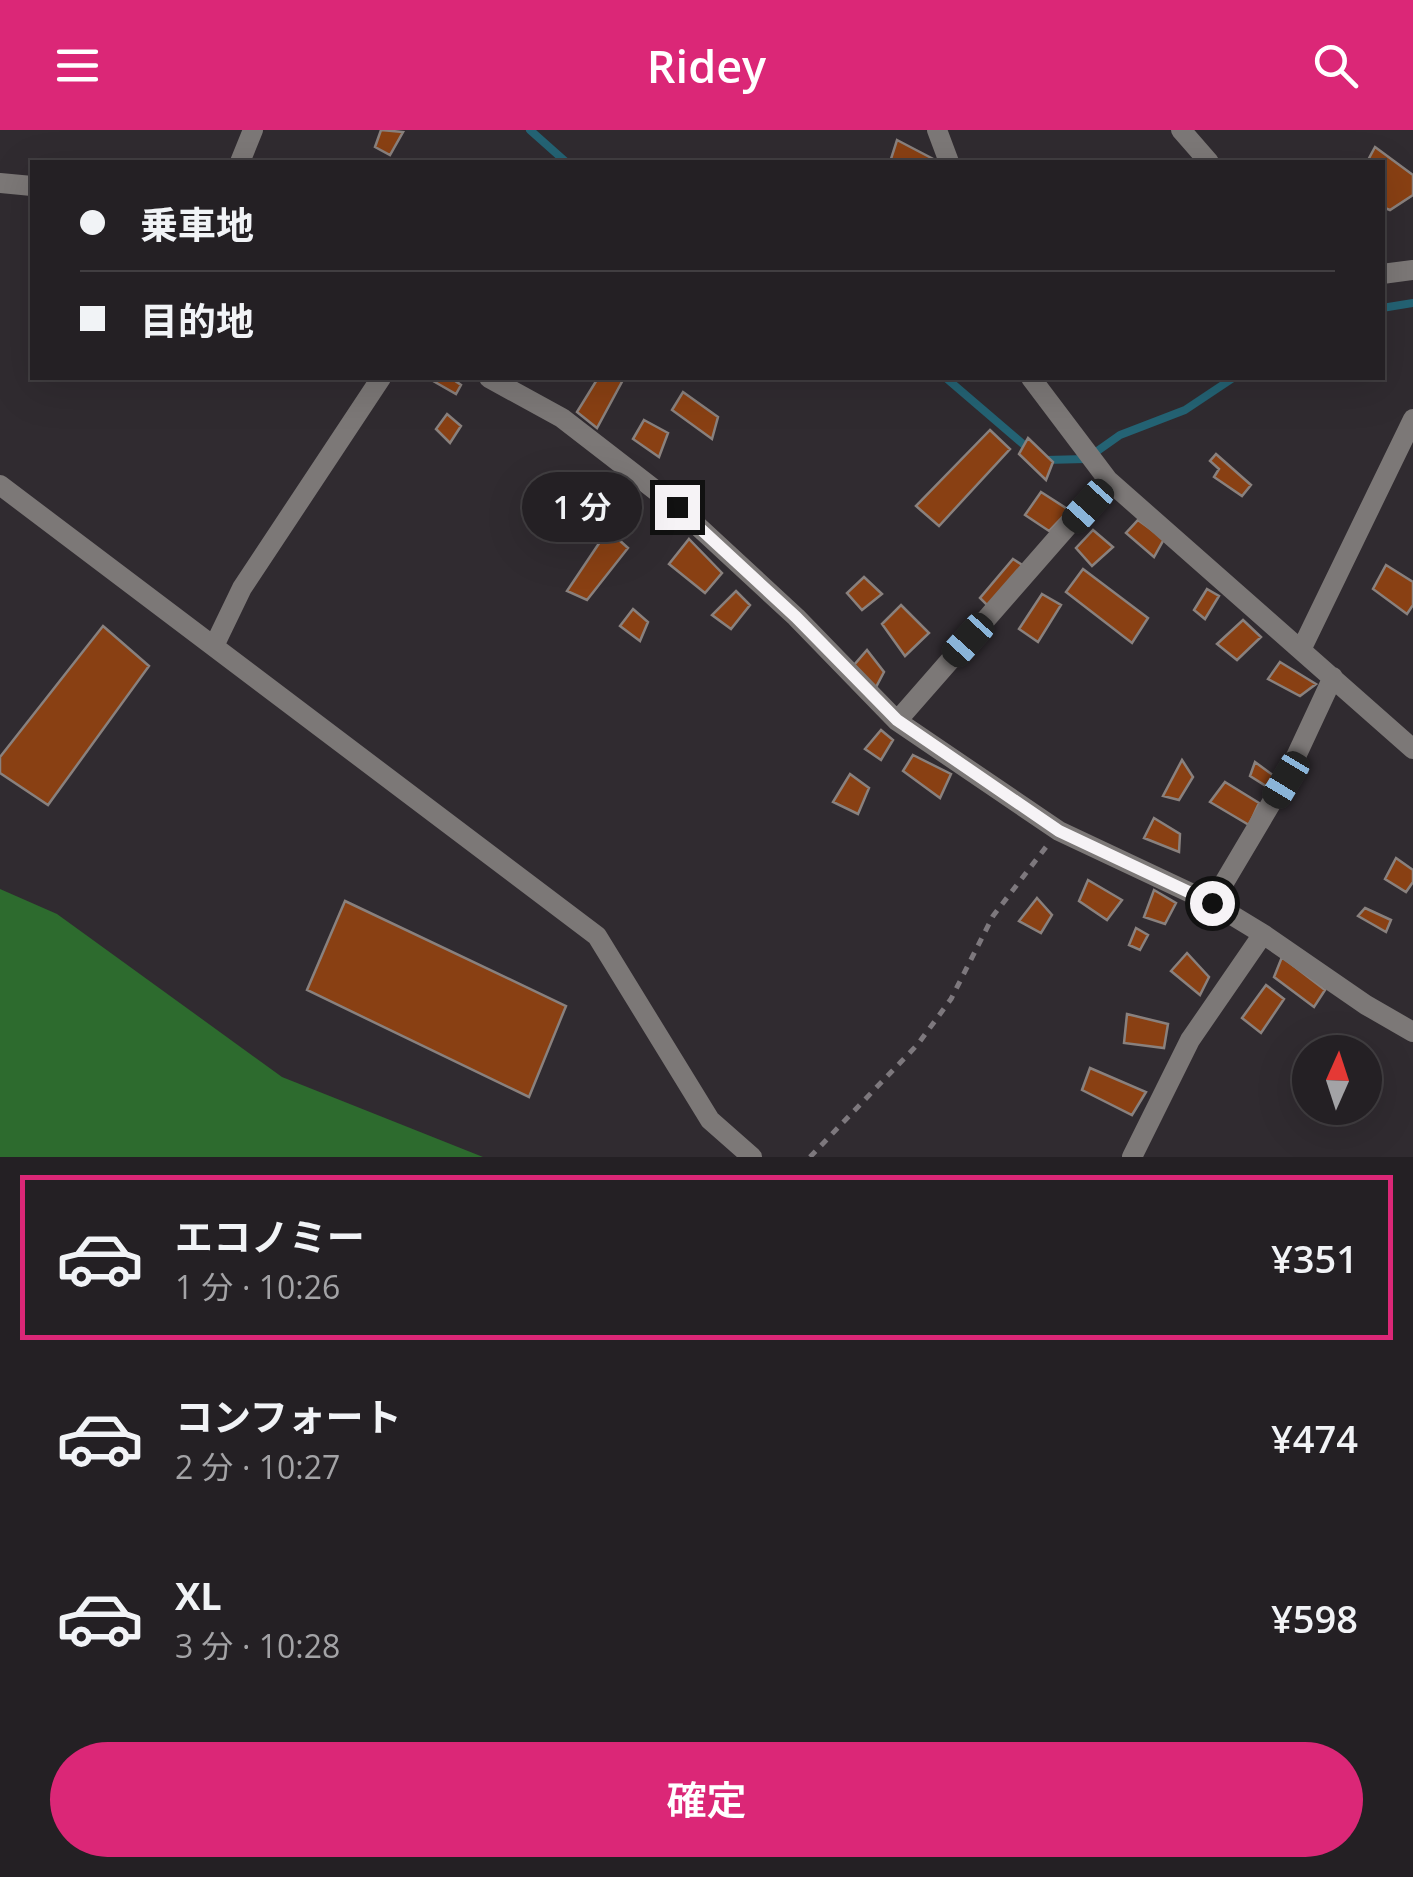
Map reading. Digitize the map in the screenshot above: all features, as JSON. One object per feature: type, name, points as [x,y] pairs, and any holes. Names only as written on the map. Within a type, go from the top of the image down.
[{"type":"street","points":[[241,160],[253,130]]},
{"type":"street","points":[[937,130],[948,160]]},
{"type":"street","points":[[1181,130],[1207,160]]},
{"type":"street","points":[[0,184],[30,186]]},
{"type":"street","points":[[1385,274],[1413,270]]},
{"type":"street","points":[[215,644],[242,588],[380,380]]},
{"type":"street","points":[[493,380],[562,418],[677,507],[796,617],[897,720],[1059,831],[1212,903],[1413,1032]]},
{"type":"street","points":[[1033,380],[1108,480],[1413,749]]},
{"type":"street","points":[[1301,650],[1413,420]]},
{"type":"street","points":[[897,720],[1108,480]]},
{"type":"street","points":[[0,485],[597,936],[710,1120],[752,1157]]},
{"type":"street","points":[[1212,903],[1286,780],[1332,678]]},
{"type":"street","points":[[1132,1157],[1190,1040],[1262,934]]},
{"type":"path","points":[[810,1157],[918,1044],[951,999],[994,916],[1059,831]]},
{"type":"green space","points":[[0,889],[57,914],[282,1077],[483,1157],[0,1157]]},
{"type":"building","points":[[381,130],[403,132],[390,155],[375,147]]},
{"type":"building","points":[[897,140],[935,160],[891,160]]},
{"type":"building","points":[[1375,147],[1413,175],[1413,195],[1390,210],[1385,208],[1385,160],[1368,160]]},
{"type":"building","points":[[432,380],[454,380],[461,385],[456,394]]},
{"type":"building","points":[[597,380],[623,380],[597,428],[577,412]]},
{"type":"building","points":[[683,392],[718,417],[712,439],[672,410]]},
{"type":"building","points":[[447,414],[461,426],[450,443],[436,429]]},
{"type":"building","points":[[644,420],[668,433],[659,457],[633,439]]},
{"type":"building","points":[[990,430],[1010,449],[939,526],[916,506]]},
{"type":"building","points":[[1028,438],[1053,462],[1046,480],[1019,454]]},
{"type":"building","points":[[1216,454],[1251,485],[1242,496],[1214,477],[1219,469],[1210,461]]},
{"type":"building","points":[[1041,492],[1069,510],[1049,531],[1025,515]]},
{"type":"building","points":[[1138,520],[1164,539],[1154,557],[1126,533]]},
{"type":"building","points":[[608,530],[628,548],[587,600],[567,591]]},
{"type":"building","points":[[1093,530],[1113,547],[1092,566],[1076,548]]},
{"type":"building","points":[[689,539],[722,573],[705,593],[669,564]]},
{"type":"building","points":[[1013,559],[1024,566],[990,608],[980,598]]},
{"type":"building","points":[[1386,565],[1413,582],[1413,605],[1407,614],[1373,589]]},
{"type":"building","points":[[1083,569],[1148,618],[1132,643],[1066,592]]},
{"type":"building","points":[[864,577],[882,594],[862,610],[847,593]]},
{"type":"building","points":[[1207,589],[1219,596],[1205,619],[1194,610]]},
{"type":"building","points":[[736,591],[750,605],[731,629],[712,615]]},
{"type":"building","points":[[1042,594],[1061,605],[1038,642],[1019,629]]},
{"type":"building","points":[[901,605],[929,633],[905,656],[882,624]]},
{"type":"building","points":[[633,609],[648,622],[640,641],[620,626]]},
{"type":"building","points":[[1243,620],[1261,637],[1237,660],[1217,644]]},
{"type":"building","points":[[103,626],[149,666],[48,805],[0,773],[0,757]]},
{"type":"building","points":[[867,650],[884,672],[875,689],[854,665]]},
{"type":"building","points":[[1280,662],[1316,684],[1300,696],[1268,679]]},
{"type":"building","points":[[881,730],[893,740],[881,760],[865,749]]},
{"type":"building","points":[[913,755],[951,774],[940,798],[903,771]]},
{"type":"building","points":[[1182,760],[1193,777],[1179,800],[1163,796]]},
{"type":"building","points":[[1255,762],[1274,776],[1266,786],[1250,776]]},
{"type":"building","points":[[850,774],[869,788],[858,814],[833,802]]},
{"type":"building","points":[[1225,782],[1259,803],[1249,825],[1210,802]]},
{"type":"building","points":[[1154,818],[1180,834],[1179,852],[1144,838]]},
{"type":"building","points":[[1396,858],[1413,870],[1413,882],[1406,892],[1385,879]]},
{"type":"building","points":[[1088,880],[1122,900],[1107,920],[1079,901]]},
{"type":"building","points":[[1154,890],[1176,903],[1165,924],[1144,917]]},
{"type":"building","points":[[1037,898],[1052,915],[1041,933],[1019,921]]},
{"type":"building","points":[[345,901],[566,1006],[529,1097],[307,990]]},
{"type":"building","points":[[1365,908],[1391,920],[1386,932],[1358,916]]},
{"type":"building","points":[[1136,928],[1148,935],[1140,950],[1129,945]]},
{"type":"building","points":[[1187,953],[1209,977],[1200,995],[1171,971]]},
{"type":"building","points":[[1282,957],[1325,990],[1314,1007],[1274,977]]},
{"type":"building","points":[[1266,985],[1284,999],[1261,1033],[1242,1018]]},
{"type":"building","points":[[1127,1014],[1168,1024],[1164,1048],[1124,1043]]},
{"type":"building","points":[[1090,1068],[1146,1092],[1132,1115],[1082,1090]]},
{"type":"waterway","points":[[530,130],[564,160]]},
{"type":"waterway","points":[[1385,308],[1413,303]]},
{"type":"waterway","points":[[948,380],[1030,450]]},
{"type":"waterway","points":[[1045,460],[1086,459],[1120,435],[1185,410],[1230,380]]},
{"type":"route","points":[[677,507],[796,617],[897,720],[1059,831],[1212,903]]}]
